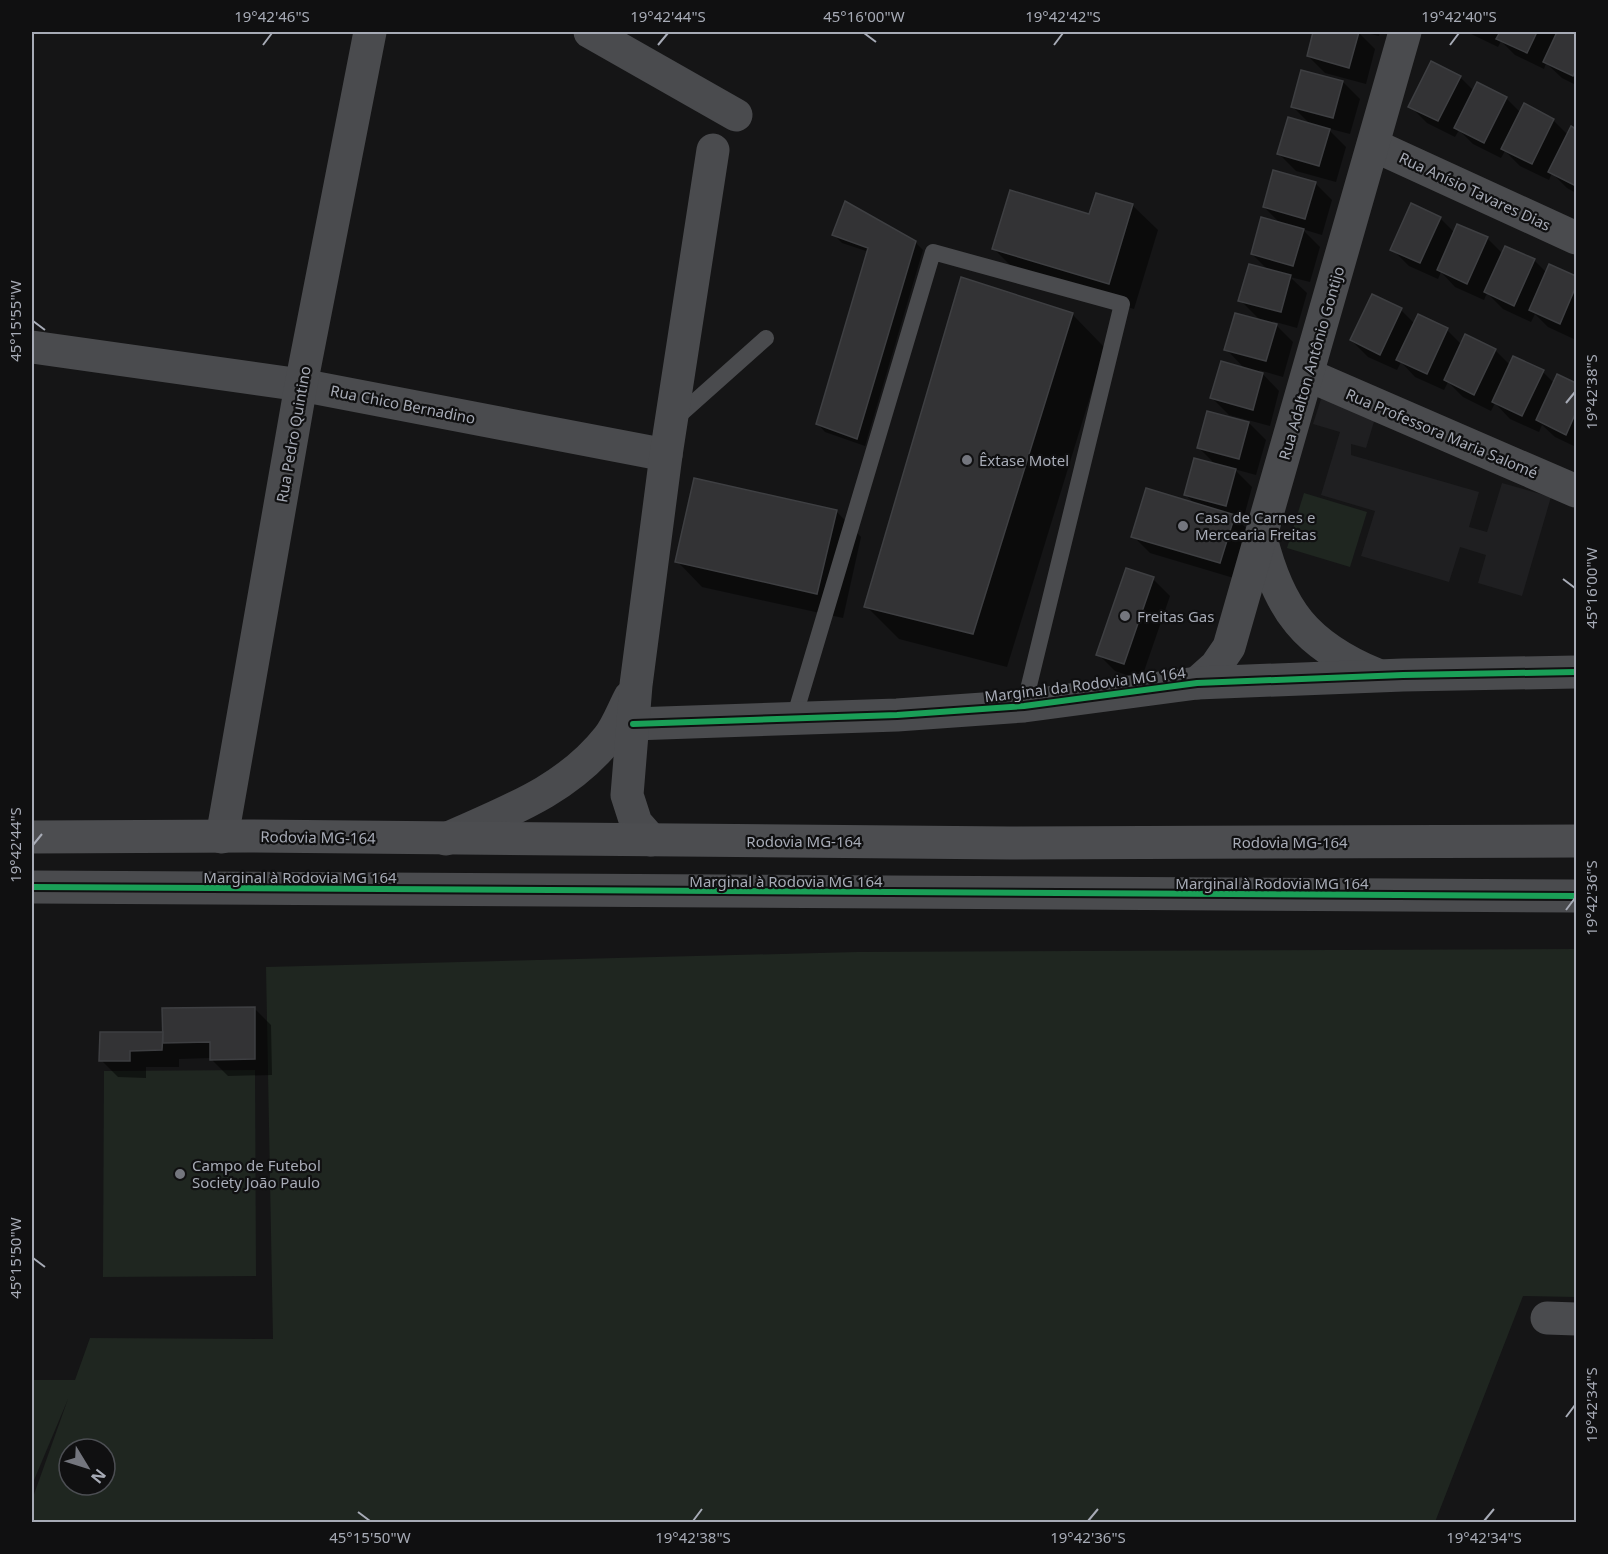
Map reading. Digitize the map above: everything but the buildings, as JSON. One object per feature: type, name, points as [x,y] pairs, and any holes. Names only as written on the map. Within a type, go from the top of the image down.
[{"type":"main road","name":"Rodovia MG-164","points":[[32,837],[1010,843],[1576,841]]},
{"type":"street","name":"Rua Pedro Quintino","points":[[222,837],[301,385],[370,32]]},
{"type":"street","points":[[590,32],[736,115]]},
{"type":"street","name":"Rua Adalton Antônio Gontijo","points":[[1197,683],[1216,666],[1229,647],[1405,32]]},
{"type":"street","name":"Rua Anísio Tavares Dias","points":[[1373,145],[1576,238]]},
{"type":"street","points":[[651,840],[636,823],[627,795],[636,685],[666,455],[713,150]]},
{"type":"street","name":"Rua Chico Bernadino","points":[[32,347],[301,385],[666,455]]},
{"type":"street","name":"Rua Professora Maria Salomé","points":[[1308,375],[1576,491]]},
{"type":"street","points":[[1261,538],[1283,602],[1302,629],[1347,662],[1380,676]]},
{"type":"street","name":"Marginal da Rodovia MG 164","points":[[633,724],[897,715],[1024,706],[1197,683],[1576,672]]},
{"type":"street","points":[[446,839],[543,795],[574,774],[610,737],[636,685]]},
{"type":"street","name":"Marginal à Rodovia MG 164","points":[[32,887],[1576,896]]},
{"type":"lane","points":[[794,718],[933,252],[1122,303],[1024,706]]},
{"type":"lane","points":[[671,422],[766,338]]},
{"type":"shaded area","points":[[1321,399],[1376,415],[1366,448],[1351,444],[1351,455],[1479,492],[1469,527],[1487,532],[1502,483],[1551,497],[1522,596],[1478,583],[1486,555],[1460,547],[1449,582],[1361,556],[1375,511],[1321,495],[1340,432],[1313,424]]},
{"type":"shaded area","points":[[1304,493],[1367,512],[1350,567],[1287,548]]},
{"type":"shaded area","points":[[1576,949],[1576,1297],[1523,1296],[1435,1522],[32,1522],[32,1500],[68,1399],[32,1485],[32,1380],[75,1380],[90,1338],[273,1339],[266,967],[857,952]]},
{"type":"shaded area","name":"Campo de Futebol Society João Paulo","points":[[255,1070],[256,1276],[103,1277],[104,1071]]},
{"type":"cycle path","points":[[633,724],[897,715],[1024,706],[1197,683],[1403,675],[1576,672]]},
{"type":"cycle path","points":[[32,887],[1576,896]]},
{"type":"place","name":"Êxtase Motel","points":[[967,460]]},
{"type":"place","name":"Casa de Carnes e Mercearia Freitas","points":[[1183,526]]},
{"type":"place","name":"Freitas Gas","points":[[1125,616]]},
{"type":"place","name":"Campo de Futebol Society João Paulo","points":[[180,1174]]}]
